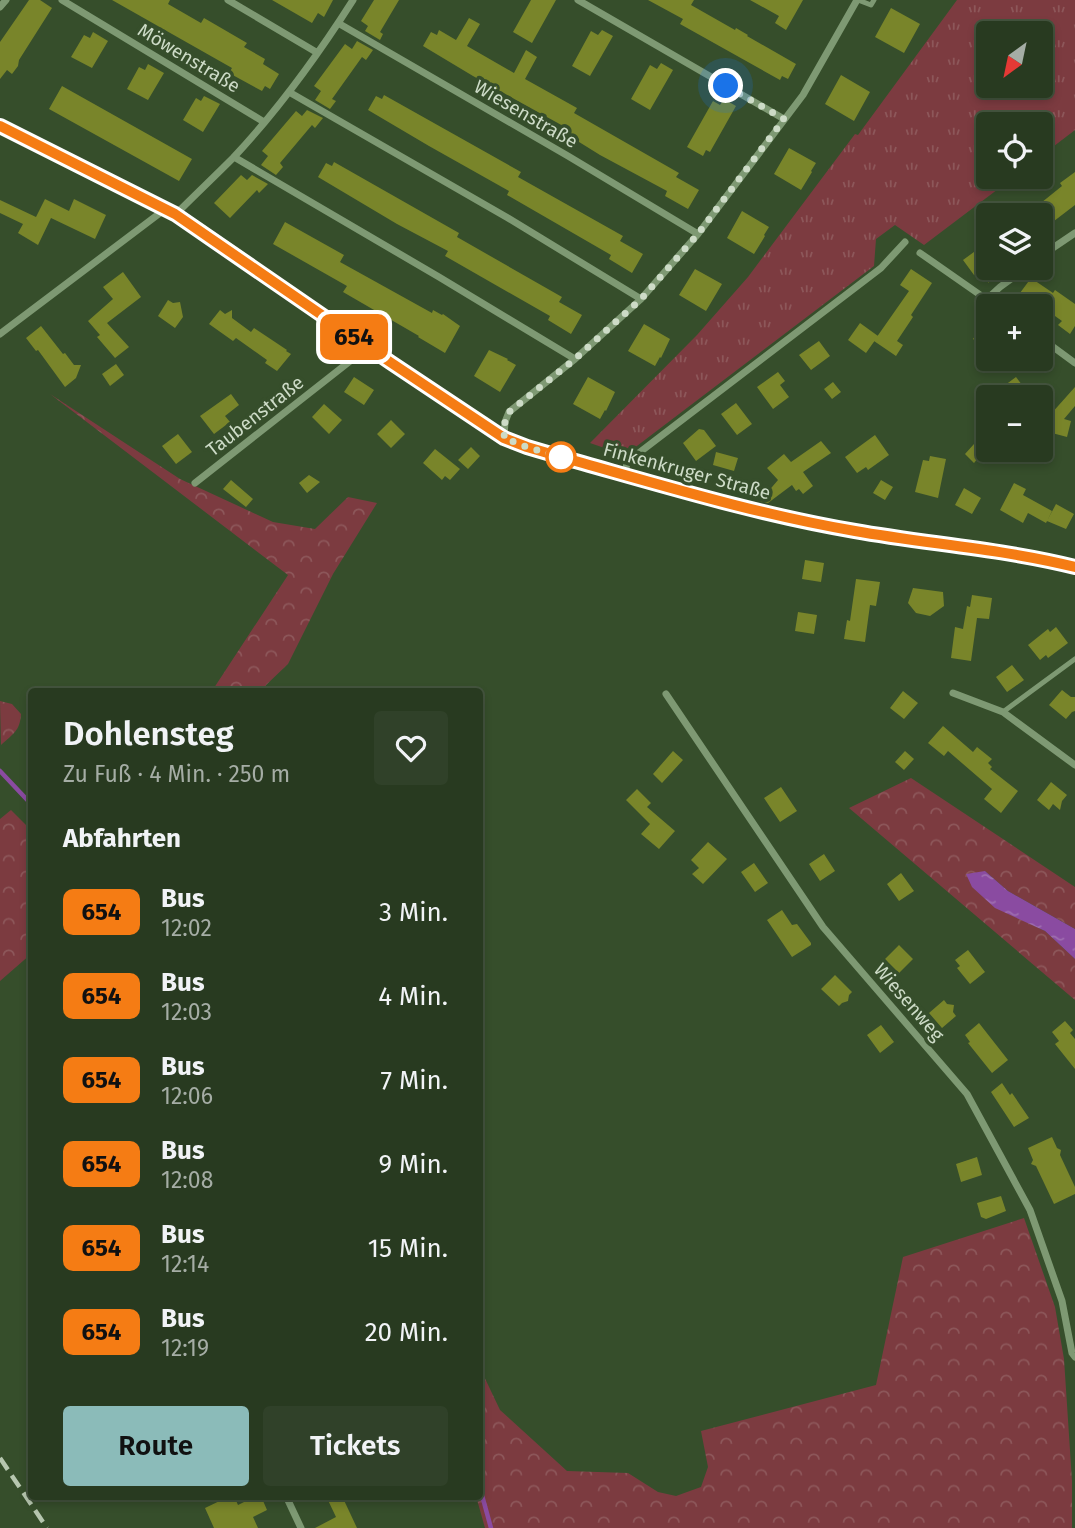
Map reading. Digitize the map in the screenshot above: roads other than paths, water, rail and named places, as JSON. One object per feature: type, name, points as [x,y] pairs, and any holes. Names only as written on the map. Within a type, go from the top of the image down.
[{"type":"street","points":[[0,8],[6,0]]},
{"type":"street","name":"Möwenstraße","points":[[62,0],[264,122]]},
{"type":"street","points":[[228,0],[316,52]]},
{"type":"street","points":[[0,334],[170,212],[234,157],[289,92],[352,0]]},
{"type":"street","points":[[578,0],[784,119]]},
{"type":"street","points":[[504,438],[509,412],[575,359],[641,299],[698,234],[803,95],[857,0]]},
{"type":"street","name":"Wiesenstraße","points":[[338,23],[698,234]]},
{"type":"street","points":[[289,92],[518,224],[641,299]]},
{"type":"street","name":"Finkenkruger Straße","points":[[0,126],[170,212],[504,438],[625,475],[782,517],[855,531],[1032,557],[1075,567]]},
{"type":"street","points":[[234,157],[575,359]]},
{"type":"street","points":[[1053,249],[1075,233]]},
{"type":"street","points":[[625,475],[627,462],[881,268],[905,242]]},
{"type":"street","points":[[920,253],[978,294]]},
{"type":"street","points":[[992,294],[1010,280]]},
{"type":"street","name":"Taubenstraße","points":[[195,483],[368,347]]},
{"type":"street","points":[[1053,347],[1075,363]]},
{"type":"street","points":[[953,693],[1003,712],[1075,765]]},
{"type":"street","name":"Wiesenweg","points":[[666,694],[823,928],[967,1094],[1030,1210],[1062,1301],[1075,1357]]},
{"type":"street","points":[[288,1500],[301,1528]]},
{"type":"lane","points":[[857,0],[871,5],[874,0]]},
{"type":"lane","points":[[1003,712],[1075,659]]},
{"type":"water","points":[[985,871],[1008,891],[1075,929],[1075,959],[1045,931],[995,908],[972,887],[966,874]]},
{"type":"waterway","points":[[0,771],[28,801]]},
{"type":"waterway","points":[[483,1499],[491,1528]]},
{"type":"railway","points":[[0,1458],[28,1500]]},
{"type":"railway","points":[[28,1500],[47,1528]]}]
